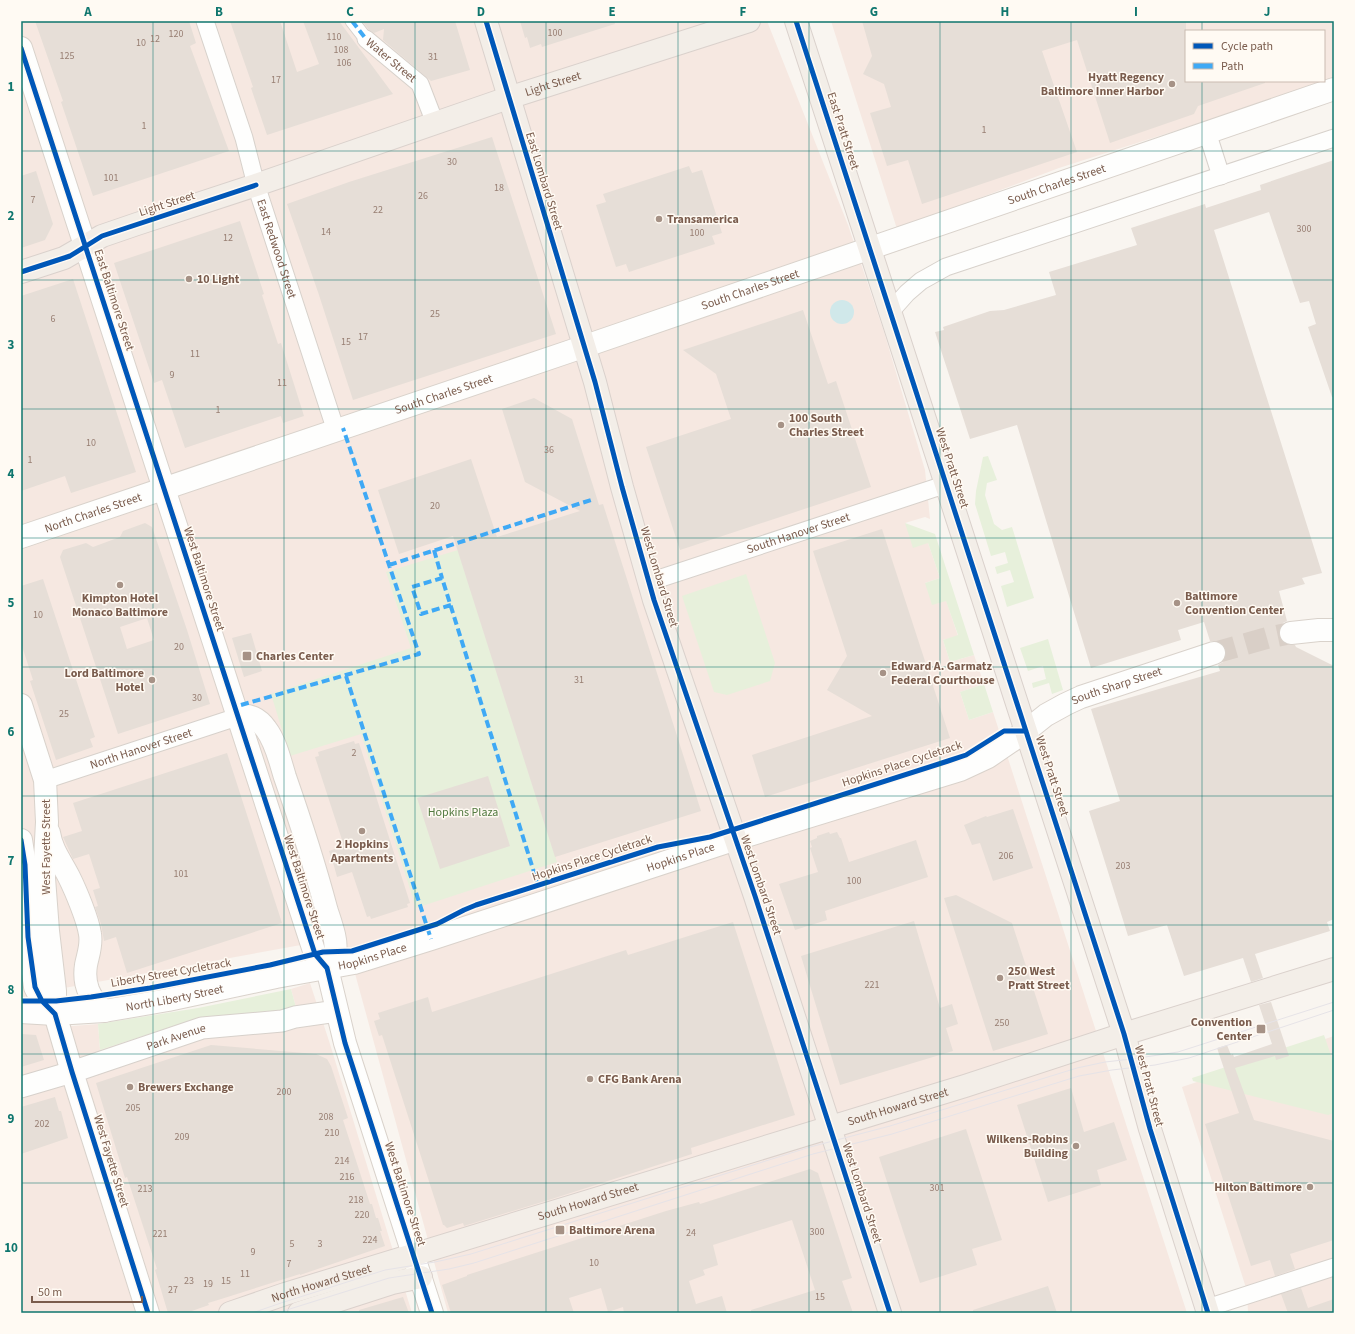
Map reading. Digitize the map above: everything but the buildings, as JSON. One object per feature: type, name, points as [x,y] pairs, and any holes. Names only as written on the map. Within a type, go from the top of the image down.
[{"type":"main road","name":"East Lombard Street","points":[[486,21],[584,346]]},
{"type":"main road","name":"Light Street","points":[[21,272],[64,258],[102,236],[256,185],[508,98],[749,21]]},
{"type":"main road","name":"East Pratt Street","points":[[796,21],[870,248]]},
{"type":"main road","name":"East Baltimore Street","points":[[21,48],[165,489]]},
{"type":"main road","name":"South Charles Street","points":[[165,489],[1207,132],[1334,90]]},
{"type":"main road","name":"West Pratt Street","points":[[870,248],[1124,1034],[1203,1311]]},
{"type":"main road","name":"West Lombard Street","points":[[584,346],[649,582],[736,839],[890,1313]]},
{"type":"main road","name":"North Charles Street","points":[[21,537],[165,489]]},
{"type":"main road","name":"West Baltimore Street","points":[[165,489],[237,717],[315,954],[327,968],[345,1043],[432,1313]]},
{"type":"main road","points":[[1291,632],[1334,630]]},
{"type":"main road","name":"South Sharp Street","points":[[1026,731],[1046,715],[1080,697],[1214,653]]},
{"type":"main road","name":"West Fayette Street","points":[[21,705],[45,780],[47,822],[44,878],[48,932],[55,991],[55,1014],[148,1313]]},
{"type":"main road","name":"Hopkins Place","points":[[327,968],[354,963],[431,939],[736,839],[960,770],[988,757],[1026,731]]},
{"type":"main road","points":[[47,822],[55,853],[69,876],[89,928],[90,942],[86,966],[86,977],[91,997],[104,1011]]},
{"type":"main road","points":[[22,844],[31,864],[40,871],[44,878]]},
{"type":"main road","points":[[22,844],[25,865],[28,937],[35,987],[42,1001],[55,1014]]},
{"type":"main road","name":"North Liberty Street","points":[[21,1012],[55,1014],[104,1011],[168,1000],[327,968]]},
{"type":"main road","name":"South Howard Street","points":[[414,1254],[996,1076],[1124,1034],[1334,969]]},
{"type":"main road","name":"North Howard Street","points":[[230,1313],[285,1294],[414,1254]]},
{"type":"main road","name":"North Howard Street","points":[[299,1313],[392,1283],[421,1277]]},
{"type":"street","name":"East Redwood Street","points":[[205,21],[244,138],[256,185],[336,431]]},
{"type":"street","name":"Water Street","points":[[352,21],[366,39],[420,84],[435,123]]},
{"type":"street","points":[[1207,132],[1221,176]]},
{"type":"street","points":[[891,311],[907,292],[921,281],[946,267],[1334,138]]},
{"type":"street","name":"South Hanover Street","points":[[649,582],[946,484]]},
{"type":"street","name":"North Hanover Street","points":[[45,780],[237,717]]},
{"type":"street","name":"Park Avenue","points":[[21,1087],[72,1072],[202,1028],[282,1022],[295,1017],[337,1011]]},
{"type":"street","points":[[1203,1311],[1334,1268]]},
{"type":"shaded area","points":[[21,21],[767,21],[848,225],[884,332],[925,470],[930,519],[925,517],[905,523],[928,543],[940,578],[925,583],[946,600],[958,636],[943,640],[950,662],[974,655],[984,684],[960,692],[969,720],[993,712],[1187,1313],[448,1313],[345,937],[21,997]]},
{"type":"shaded area","points":[[831,21],[1334,21],[1334,80],[1059,168],[897,229]]},
{"type":"shaded area","points":[[310,983],[412,1313],[21,1313],[21,1023],[73,1026],[98,1024],[100,1050],[189,1021],[297,1011],[291,989]]},
{"type":"shaded area","points":[[1334,1036],[1334,1313],[1248,1313],[1247,1291],[1182,1087]]},
{"type":"green space","points":[[988,456],[997,480],[987,483],[985,495],[994,524],[1002,530],[1012,527],[1034,598],[1007,607],[1001,586],[1014,582],[1010,570],[997,574],[995,567],[1008,563],[1005,552],[991,556],[975,504],[983,457]]},
{"type":"green space","points":[[905,523],[935,534],[974,655],[950,662],[943,640],[958,635],[946,601],[932,605],[925,583],[940,578],[928,543],[913,548]]},
{"type":"green space","name":"Hopkins Plaza","points":[[458,550],[557,862],[416,908],[361,734],[290,756],[271,694],[411,648],[386,572]]},
{"type":"green space","points":[[746,574],[775,663],[770,681],[727,695],[714,692],[682,596]]},
{"type":"green space","points":[[1048,639],[1063,690],[1052,694],[1049,683],[1033,688],[1032,683],[1046,679],[1043,666],[1028,671],[1020,648]]},
{"type":"green space","points":[[984,684],[993,712],[969,720],[960,692]]},
{"type":"green space","points":[[291,989],[297,1011],[189,1021],[100,1050],[98,1024],[198,1008]]},
{"type":"green space","points":[[1324,1035],[1334,1064],[1334,1113],[1328,1115],[1193,1081],[1192,1078]]},
{"type":"water","points":[[842,300],[851,303],[854,312],[851,321],[842,324],[833,321],[830,312],[833,303]]},
{"type":"tunnel","points":[[1214,653],[1291,633]]},
{"type":"tram line","points":[[252,1313],[385,1270],[435,1262],[471,1254],[810,1147],[890,1126],[1077,1068],[1105,1062],[1178,1052],[1334,1002]]},
{"type":"tram line","points":[[277,1313],[389,1278],[449,1269],[474,1263],[813,1154],[892,1134],[1079,1076],[1112,1070],[1155,1065],[1189,1058],[1334,1010]]},
{"type":"marked path","points":[[352,21],[366,39]]},
{"type":"marked path","points":[[241,705],[419,654],[343,428]]},
{"type":"marked path","points":[[389,565],[594,499]]},
{"type":"marked path","points":[[434,550],[442,578]]},
{"type":"marked path","points":[[451,605],[421,614],[412,587],[442,578],[538,885]]},
{"type":"marked path","points":[[346,676],[431,939]]},
{"type":"cycle path","points":[[486,21],[595,382],[622,487],[654,600],[755,896],[890,1313]]},
{"type":"cycle path","points":[[796,21],[1124,1034],[1150,1129],[1208,1313]]},
{"type":"cycle path","points":[[21,48],[315,954],[327,968],[345,1043],[432,1313]]},
{"type":"cycle path","points":[[21,272],[70,256],[102,236],[256,185]]},
{"type":"cycle path","name":"Hopkins Place Cycletrack","points":[[21,1001],[56,1001],[91,997],[150,988],[270,965],[323,952],[352,951],[437,924],[476,905],[658,847],[710,837],[966,755],[1004,731],[1026,731]]},
{"type":"cycle path","points":[[21,840],[25,865],[28,937],[35,987],[42,1001],[55,1014],[148,1313]]},
{"type":"place","name":"Hyatt Regency Baltimore Inner Harbor","points":[[1172,84]]},
{"type":"place","name":"Transamerica","points":[[659,219]]},
{"type":"place","name":"10 Light","points":[[189,279]]},
{"type":"place","name":"100 South Charles Street","points":[[781,425]]},
{"type":"place","name":"Kimpton Hotel Monaco Baltimore","points":[[120,585]]},
{"type":"place","name":"Baltimore Convention Center","points":[[1177,603]]},
{"type":"place","name":"Charles Center","points":[[247,656]]},
{"type":"place","name":"Edward A. Garmatz Federal Courthouse","points":[[883,673]]},
{"type":"place","name":"Lord Baltimore Hotel","points":[[152,680]]},
{"type":"place","name":"2 Hopkins Apartments","points":[[362,831]]},
{"type":"place","name":"250 West Pratt Street","points":[[1000,978]]},
{"type":"place","name":"Convention Center","points":[[1261,1029]]},
{"type":"place","name":"CFG Bank Arena","points":[[590,1079]]},
{"type":"place","name":"Brewers Exchange","points":[[130,1087]]},
{"type":"place","name":"Wilkens-Robins Building","points":[[1076,1146]]},
{"type":"place","name":"Hilton Baltimore","points":[[1310,1187]]},
{"type":"place","name":"Baltimore Arena","points":[[560,1230]]}]
